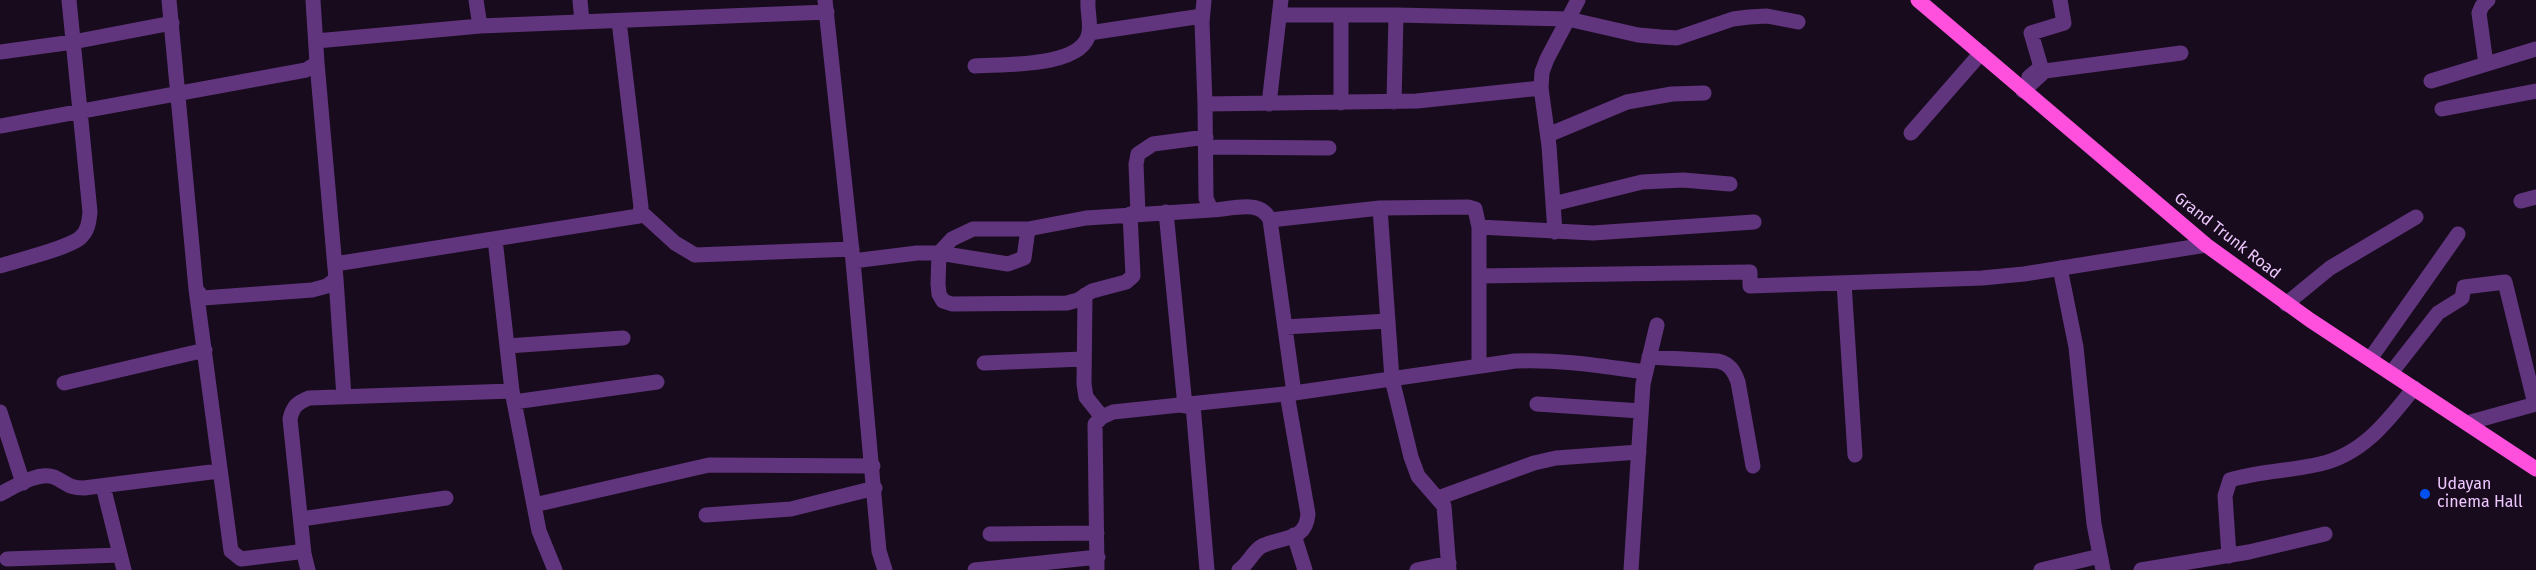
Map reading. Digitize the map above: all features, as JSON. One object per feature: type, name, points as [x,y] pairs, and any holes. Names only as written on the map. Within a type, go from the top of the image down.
[{"type":"main road","name":"Grand Trunk Road","points":[[1918,0],[2206,245],[2286,304],[2536,470]]},
{"type":"street","points":[[0,266],[80,238],[88,227],[90,212],[69,0]]},
{"type":"street","points":[[170,0],[196,289],[231,551],[241,559],[292,551],[304,555]]},
{"type":"street","points":[[313,0],[344,397]]},
{"type":"street","points":[[476,0],[480,26]]},
{"type":"street","points":[[580,0],[582,22]]},
{"type":"street","points":[[975,66],[1035,62],[1061,57],[1078,50],[1085,44],[1089,33],[1088,0]]},
{"type":"street","points":[[1204,0],[1202,16],[1206,198],[1211,210]]},
{"type":"street","points":[[1555,232],[1548,135],[1541,88],[1546,59],[1578,0]]},
{"type":"street","points":[[2021,89],[2041,67],[2031,33],[2064,23],[2060,0]]},
{"type":"street","points":[[2486,64],[2479,13],[2488,0]]},
{"type":"street","points":[[316,41],[480,26],[619,21],[826,6],[853,255],[875,488],[880,568]]},
{"type":"street","points":[[1269,104],[1280,8],[1341,15],[1568,19],[1638,35],[1669,38],[1694,33],[1733,19],[1767,16],[1798,22]]},
{"type":"street","points":[[1341,15],[1341,103]]},
{"type":"street","points":[[1394,102],[1396,15]]},
{"type":"street","points":[[1089,33],[1202,16]]},
{"type":"street","points":[[619,21],[641,212],[675,243],[695,255],[939,253],[1008,264],[1024,258],[1028,229]]},
{"type":"street","points":[[0,52],[73,42],[172,23]]},
{"type":"street","points":[[2431,81],[2536,49]]},
{"type":"street","points":[[1911,133],[1981,53]]},
{"type":"street","points":[[2021,89],[2045,71],[2181,53]]},
{"type":"street","points":[[0,126],[306,70],[317,63]]},
{"type":"street","points":[[1205,104],[1444,100],[1541,88]]},
{"type":"street","points":[[2442,109],[2536,91]]},
{"type":"street","points":[[1548,135],[1627,102],[1672,94],[1704,93]]},
{"type":"street","points":[[1239,570],[1260,547],[1294,536],[1307,526],[1308,514],[1290,394],[1285,327],[1270,220],[1266,211],[1258,206],[1211,210],[1134,214],[1086,218],[1028,229],[973,229],[952,239],[939,253],[939,294],[943,301],[952,304],[1067,303],[1092,291],[1126,282],[1133,276],[1134,214],[1136,164],[1138,154],[1153,144],[1206,142],[1329,148]]},
{"type":"street","points":[[1553,204],[1642,182],[1683,180],[1730,184]]},
{"type":"street","points":[[1270,220],[1380,208],[1468,207],[1475,209],[1478,214],[1479,227],[1479,366]]},
{"type":"street","points":[[1380,208],[1392,379],[1411,457],[1418,476],[1444,506],[1446,520],[1449,566],[1417,570]]},
{"type":"street","points":[[335,264],[634,218],[641,212]]},
{"type":"street","points":[[1166,212],[1208,570]]},
{"type":"street","points":[[2286,304],[2337,263],[2416,217]]},
{"type":"street","points":[[1479,227],[1616,233],[1755,222]]},
{"type":"street","points":[[2370,359],[2458,234]]},
{"type":"street","points":[[495,239],[513,396],[539,531],[555,570]]},
{"type":"street","points":[[1479,276],[1750,272],[1750,286],[1982,278],[2206,245]]},
{"type":"street","points":[[2041,570],[2102,563],[2094,524],[2076,347],[2060,268]]},
{"type":"street","points":[[196,289],[203,298],[217,298],[312,290],[327,286],[336,279]]},
{"type":"street","points":[[2391,373],[2438,313],[2462,298],[2464,287],[2505,282],[2536,404],[2467,423]]},
{"type":"street","points":[[1844,283],[1855,455]]},
{"type":"street","points":[[1085,295],[1083,359],[1086,397],[1102,417]]},
{"type":"street","points":[[1285,327],[1388,321]]},
{"type":"street","points":[[1631,570],[1641,411],[1647,365],[1657,325]]},
{"type":"street","points":[[507,346],[623,338]]},
{"type":"street","points":[[64,383],[205,350]]},
{"type":"street","points":[[984,363],[1083,359]]},
{"type":"street","points":[[975,570],[1098,563],[1095,424],[1102,417],[1113,412],[1290,394],[1479,366],[1541,360],[1647,365],[1718,361],[1726,363],[1733,369],[1738,382],[1753,466]]},
{"type":"street","points":[[308,570],[304,555],[290,419],[292,409],[298,402],[309,398],[344,397],[513,396],[657,382]]},
{"type":"street","points":[[2229,556],[2225,496],[2229,480],[2320,464],[2342,457],[2357,449],[2382,428],[2414,388]]},
{"type":"street","points":[[1537,404],[1641,411]]},
{"type":"street","points":[[0,412],[23,483]]},
{"type":"street","points":[[1438,498],[1556,458],[1639,452]]},
{"type":"street","points":[[534,505],[709,465],[873,466]]},
{"type":"street","points":[[0,494],[45,476],[53,477],[75,488],[219,471]]},
{"type":"street","points":[[7,559],[122,563],[102,486]]},
{"type":"street","points":[[706,515],[801,507],[875,488]]},
{"type":"street","points":[[300,519],[446,498]]},
{"type":"street","points":[[990,534],[1097,533]]},
{"type":"street","points":[[2141,570],[2229,556],[2325,534]]},
{"type":"street","points":[[1294,536],[1305,570]]},
{"type":"place","name":"Udayan cinema Hall","points":[[2425,494]]}]
